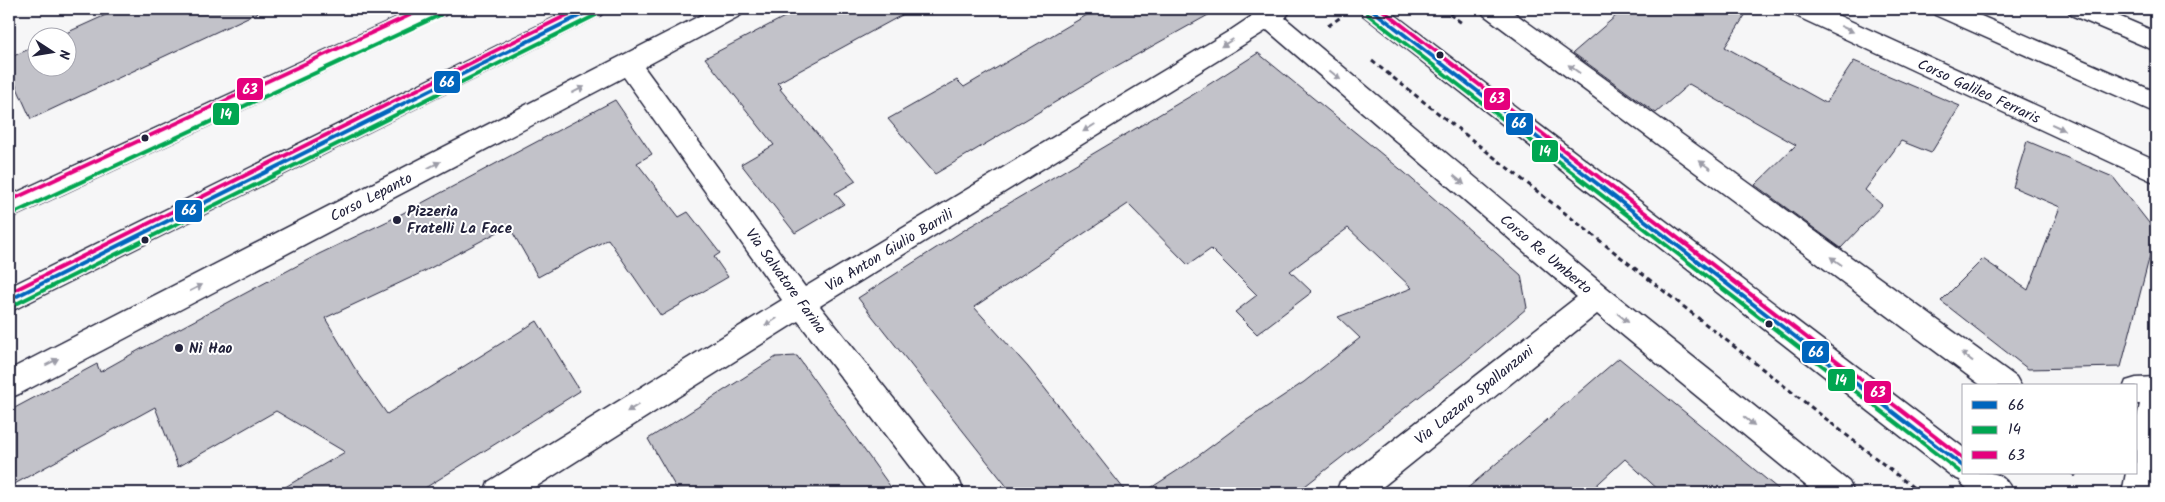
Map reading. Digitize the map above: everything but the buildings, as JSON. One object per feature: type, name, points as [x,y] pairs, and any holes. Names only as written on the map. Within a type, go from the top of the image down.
[{"type":"street","points":[[9,208],[437,9]]},
{"type":"street","points":[[9,300],[593,9]]},
{"type":"street","name":"Corso Lepanto","points":[[9,385],[733,9]]},
{"type":"street","points":[[1371,9],[1962,465]]},
{"type":"street","points":[[1492,9],[2003,384]]},
{"type":"street","name":"Corso Galileo Ferraris","points":[[1802,9],[2156,172]]},
{"type":"street","points":[[1943,9],[2156,103]]},
{"type":"street","points":[[2079,9],[2156,42]]},
{"type":"street","name":"Corso Re Umberto","points":[[1269,12],[1597,297],[1838,493]]},
{"type":"street","name":"Via Anton Giulio Barrili","points":[[499,493],[1269,12]]},
{"type":"street","name":"Via Salvatore Farina","points":[[628,64],[801,304],[950,493]]},
{"type":"street","name":"Via Lazzaro Spallanzani","points":[[1351,493],[1597,297]]},
{"type":"street","points":[[2138,391],[2156,390]]},
{"type":"street","points":[[2140,486],[2156,399]]},
{"type":"street","points":[[1973,474],[1998,493]]},
{"type":"path","points":[[1328,26],[1336,32]]},
{"type":"path","points":[[1367,56],[1920,493]]},
{"type":"path","points":[[2073,474],[2077,477]]},
{"type":"transit line","name":"63","points":[[9,201],[423,9]]},
{"type":"transit line","name":"63","points":[[9,293],[579,9]]},
{"type":"transit line","name":"66","points":[[9,300],[593,9]]},
{"type":"transit line","name":"66","points":[[1371,9],[1962,465]]},
{"type":"transit line","name":"63","points":[[1381,9],[1962,457]]},
{"type":"transit line","name":"14","points":[[1367,14],[1960,472]]},
{"type":"transit line","name":"14","points":[[12,214],[440,15]]},
{"type":"transit line","name":"14","points":[[12,306],[596,15]]},
{"type":"place","name":"Pizzeria Fratelli La Face","points":[[397,220]]},
{"type":"place","name":"Ni Hao","points":[[179,348]]}]
